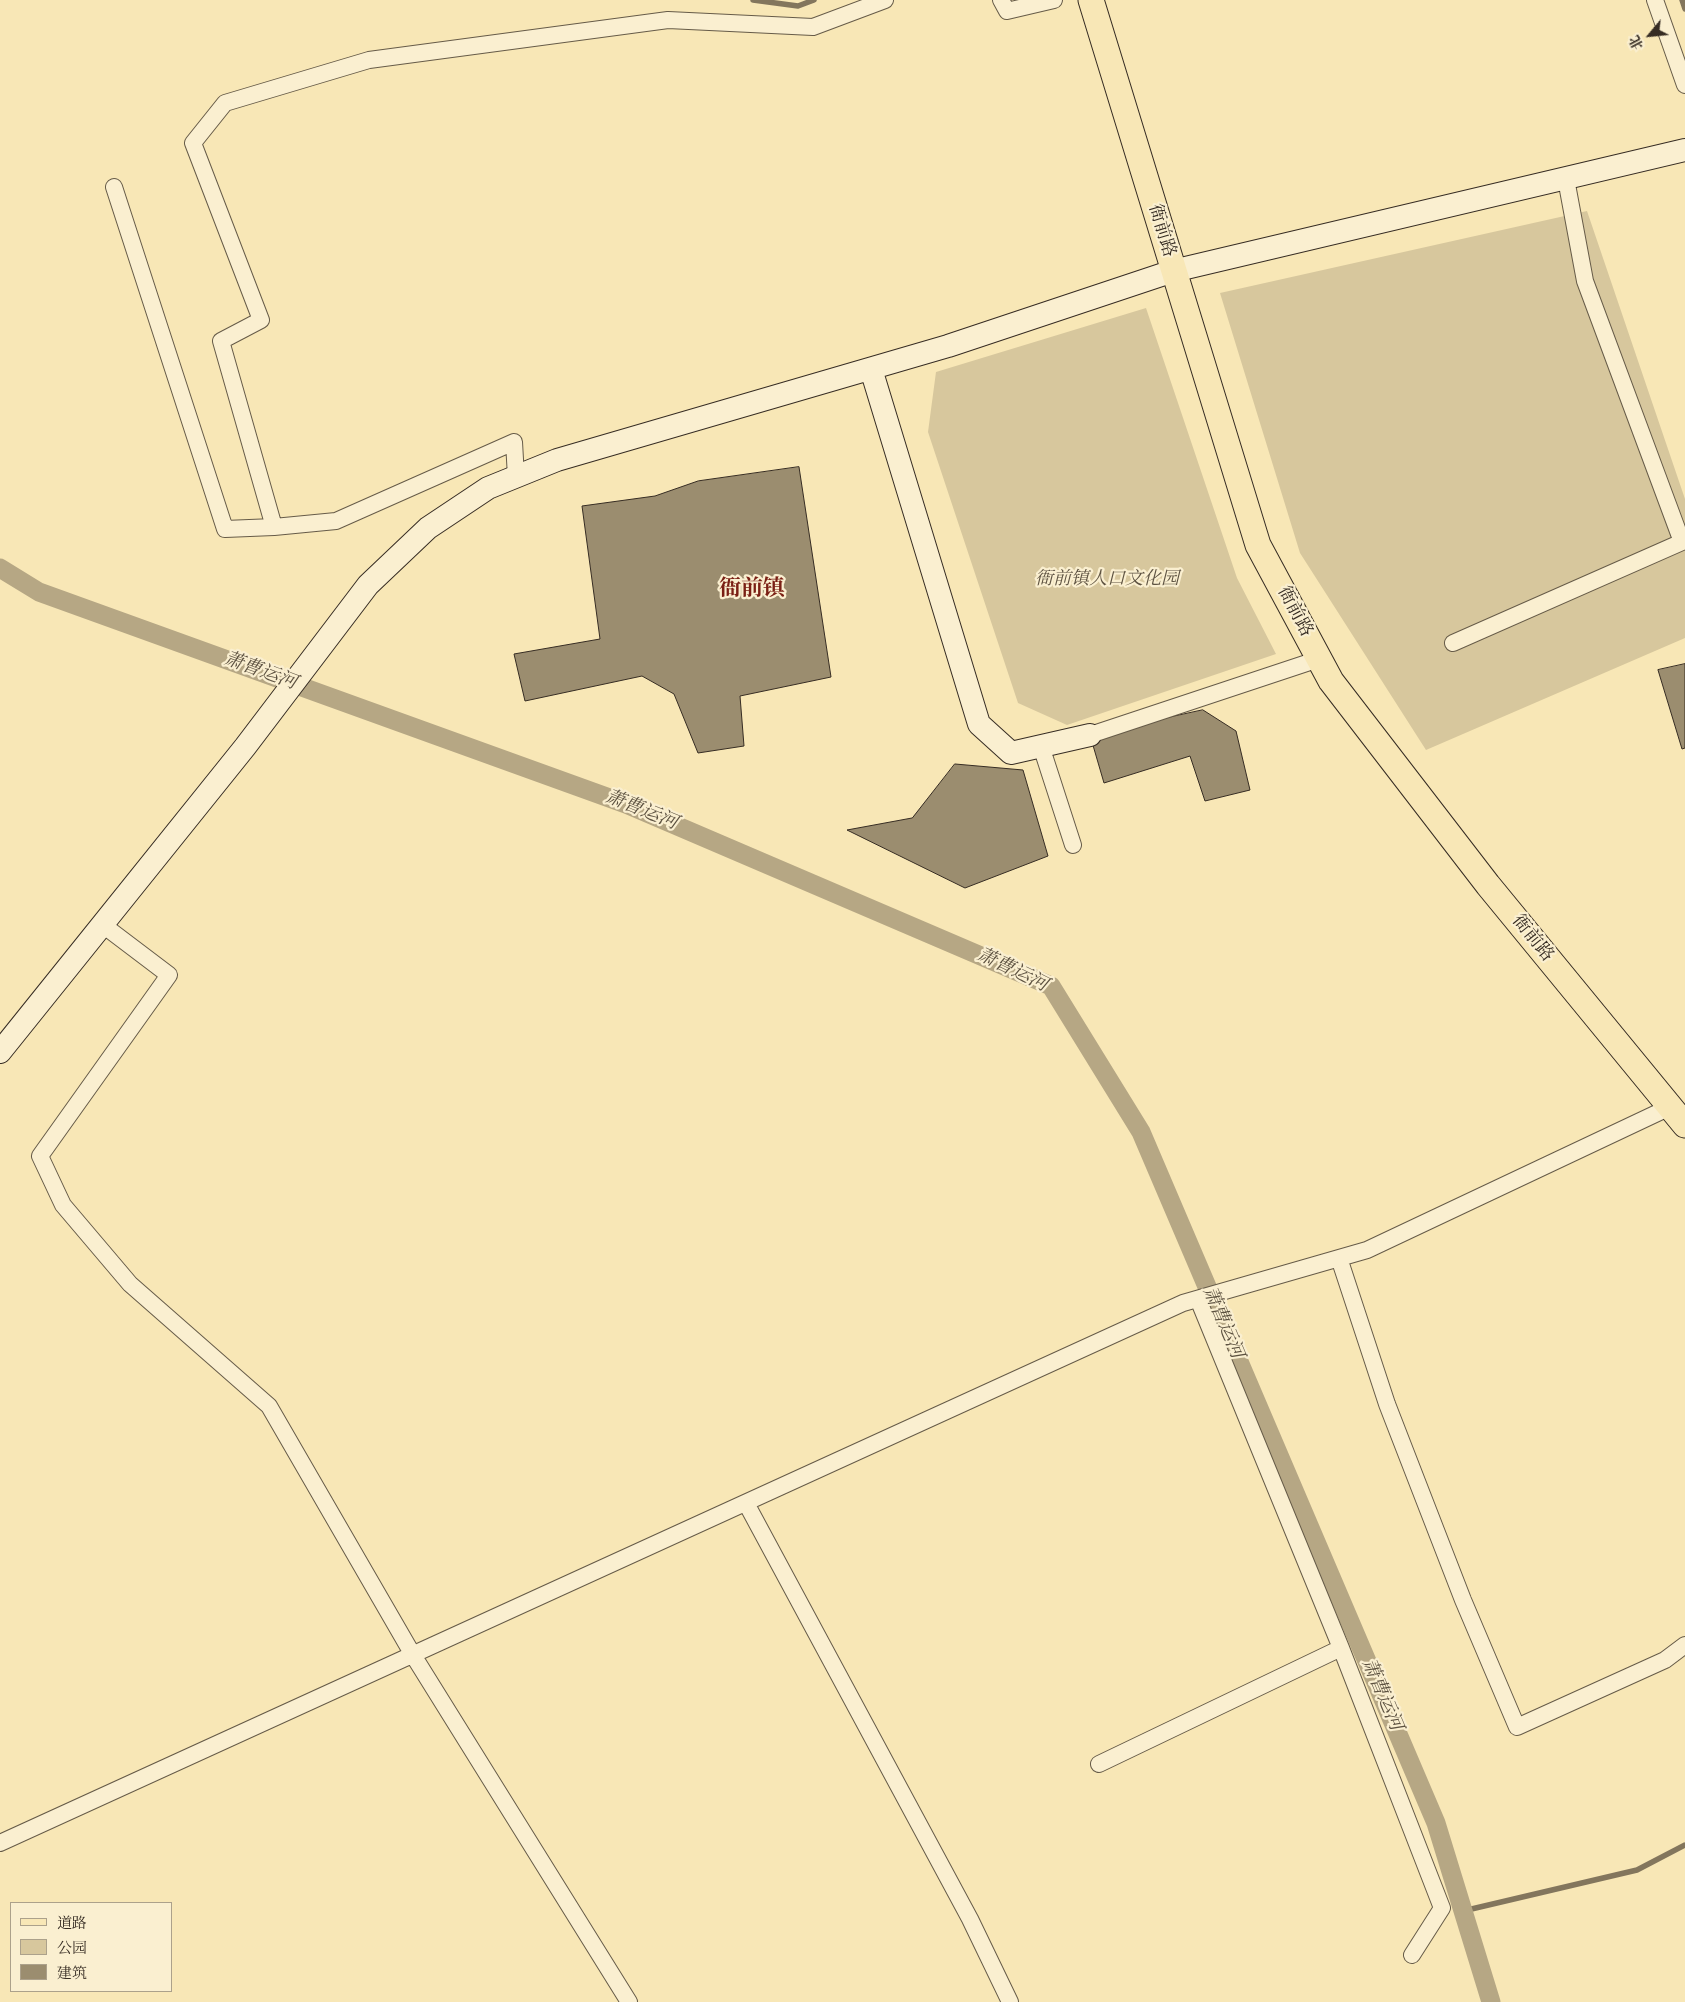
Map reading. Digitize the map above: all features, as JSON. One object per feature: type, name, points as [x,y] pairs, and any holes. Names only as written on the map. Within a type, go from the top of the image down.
[{"type":"main road","name":"衙前路","points":[[1091,0],[1258,545],[1330,681],[1488,885],[1677,1116]]},
{"type":"street","points":[[274,527],[221,341],[261,320],[193,143],[225,103],[369,60],[668,20],[814,27],[885,0]]},
{"type":"street","points":[[1001,0],[1007,11],[1054,0]]},
{"type":"street","points":[[1655,0],[1685,85]]},
{"type":"street","points":[[0,1052],[103,926],[269,716],[368,586],[428,528],[488,488],[557,460],[948,346],[1173,271],[1685,150]]},
{"type":"street","points":[[1453,643],[1682,542],[1585,281],[1566,179]]},
{"type":"street","points":[[114,187],[225,529],[274,527],[336,520],[514,442],[516,476]]},
{"type":"street","points":[[871,368],[979,724],[1011,752],[1090,735],[1319,660]]},
{"type":"street","points":[[1041,746],[1073,845]]},
{"type":"street","points":[[103,926],[169,975],[40,1156],[63,1205],[130,1284],[269,1406],[413,1655],[629,2002]]},
{"type":"street","points":[[0,1844],[1190,1301],[1367,1250],[1677,1116]]},
{"type":"street","points":[[1338,1258],[1387,1404],[1463,1600],[1517,1727],[1665,1660],[1685,1645]]},
{"type":"street","points":[[1190,1301],[1341,1648],[1442,1908],[1412,1955]]},
{"type":"street","points":[[746,1503],[970,1919],[1010,2002]]},
{"type":"street","points":[[1099,1764],[1341,1648]]},
{"type":"green space","points":[[1587,211],[1685,499],[1685,638],[1426,750],[1300,553],[1220,293]]},
{"type":"green space","name":"衙前镇人口文化园","points":[[1146,308],[1237,578],[1276,654],[1067,725],[1018,703],[928,432],[936,372]]},
{"type":"building","points":[[799,467],[831,677],[740,696],[744,746],[698,753],[674,694],[642,676],[525,701],[514,654],[600,639],[582,506],[655,496],[698,481]]},
{"type":"building","points":[[1685,664],[1685,748],[1682,749],[1658,670]]},
{"type":"building","points":[[1203,710],[1236,731],[1250,790],[1205,801],[1190,756],[1104,783],[1090,735]]},
{"type":"building","points":[[955,764],[1023,770],[1048,856],[965,888],[847,830],[912,818]]},
{"type":"waterway","points":[[753,0],[798,6],[814,0]]},
{"type":"waterway","points":[[1682,0],[1685,9]]},
{"type":"waterway","name":"萧曹运河","points":[[0,568],[39,592],[626,804],[1051,986],[1141,1132],[1436,1823],[1491,2002]]},
{"type":"waterway","points":[[1463,1911],[1637,1870],[1685,1845]]},
{"type":"district","name":"衙前镇","points":[[752,590]]}]
